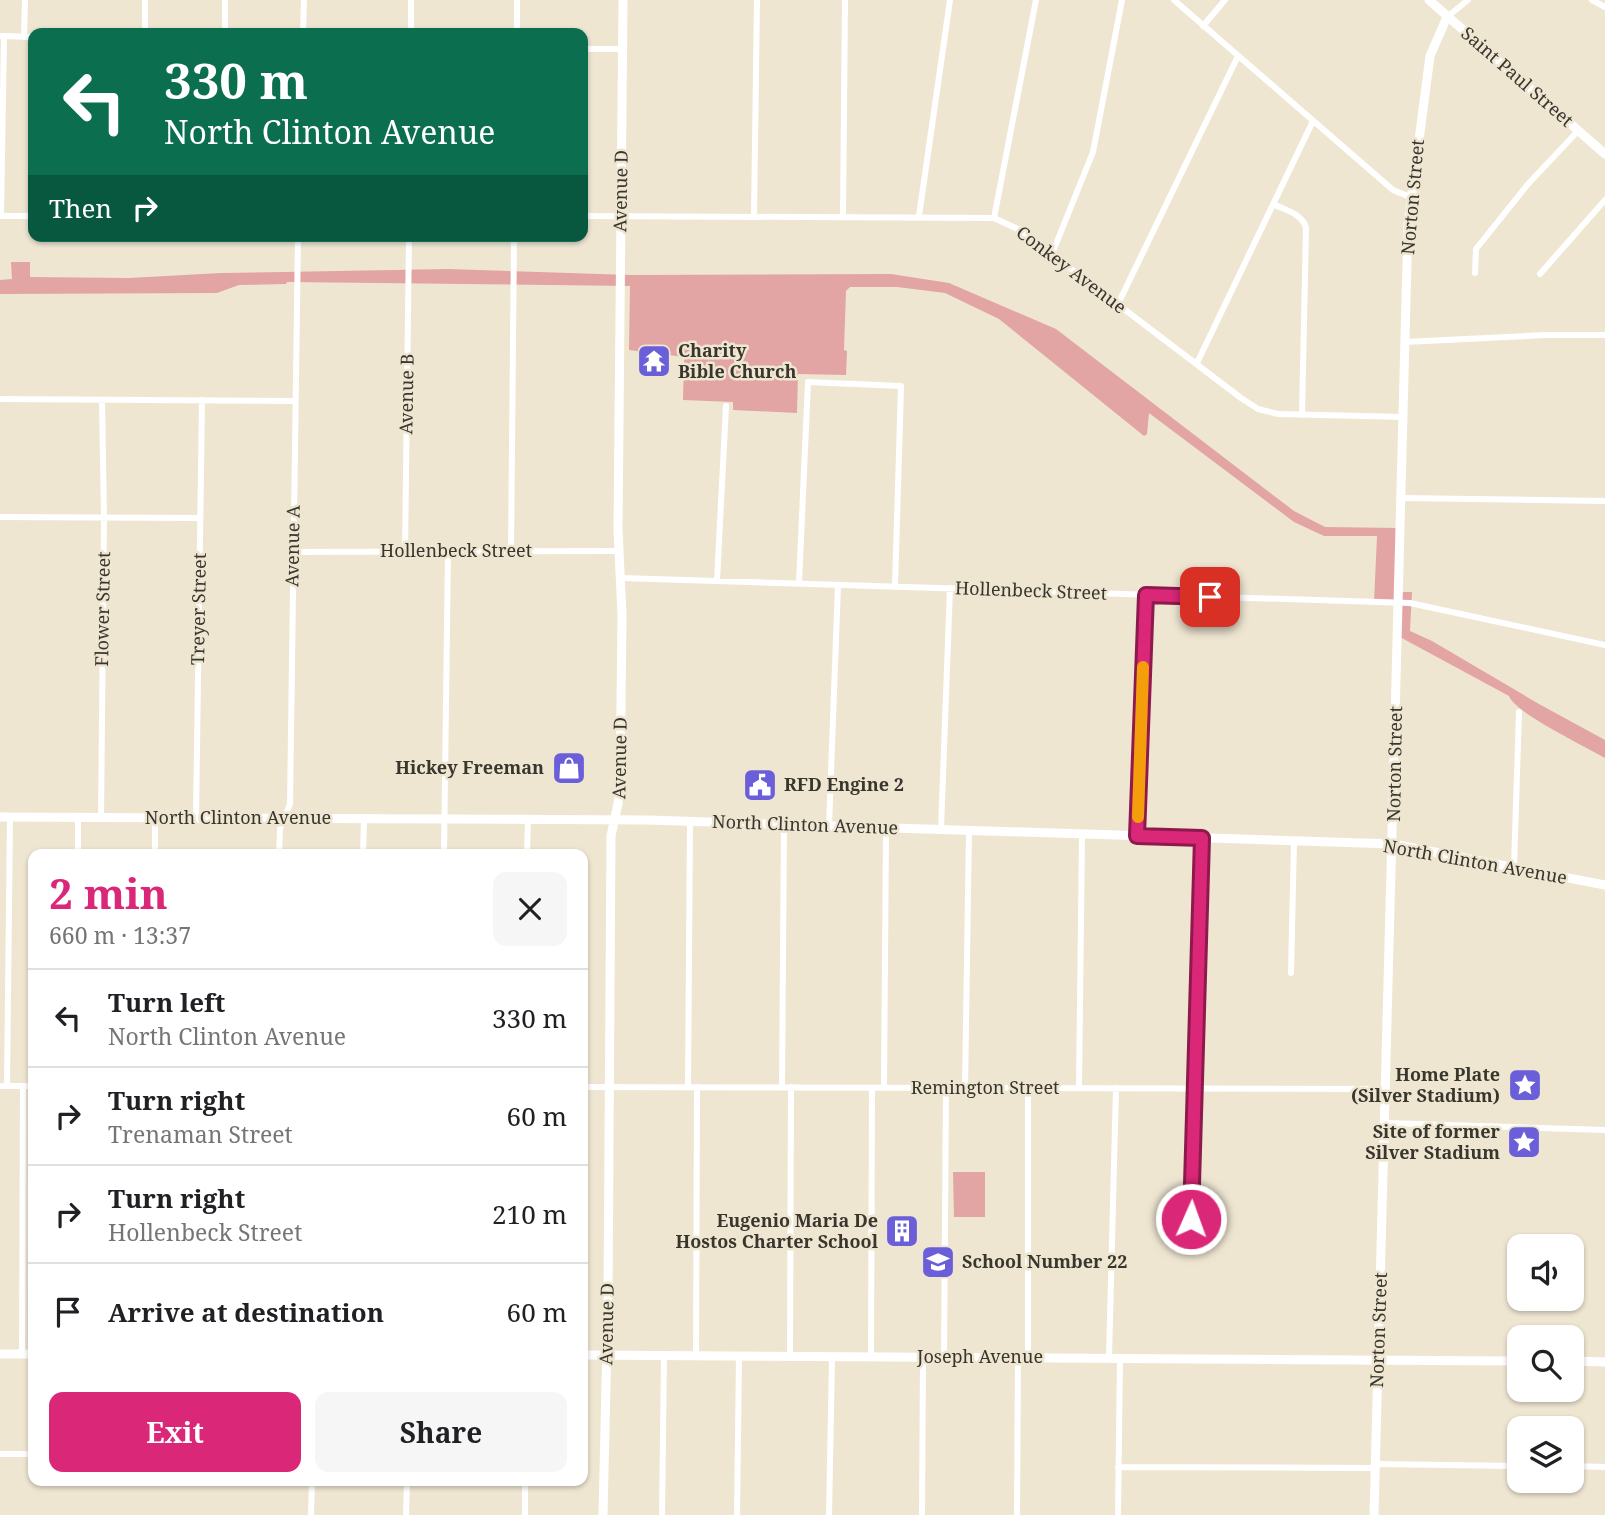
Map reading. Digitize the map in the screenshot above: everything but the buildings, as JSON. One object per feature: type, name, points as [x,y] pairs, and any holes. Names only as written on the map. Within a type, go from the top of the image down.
[{"type":"street","points":[[24,37],[25,0]]},
{"type":"street","points":[[145,0],[145,28]]},
{"type":"street","points":[[225,0],[225,28]]},
{"type":"street","points":[[303,28],[304,0]]},
{"type":"street","points":[[411,0],[411,28]]},
{"type":"street","points":[[517,0],[517,28]]},
{"type":"street","name":"Avenue D","points":[[603,1515],[611,836],[620,794],[620,216],[623,0]]},
{"type":"street","points":[[754,216],[757,0]]},
{"type":"street","points":[[843,216],[845,0]]},
{"type":"street","points":[[919,216],[950,0]]},
{"type":"street","points":[[993,218],[1036,0]]},
{"type":"street","points":[[1052,254],[1093,152],[1122,0]]},
{"type":"street","points":[[1174,0],[1393,190],[1410,197]]},
{"type":"street","points":[[1203,26],[1225,0]]},
{"type":"street","name":"Saint Paul Street","points":[[1429,0],[1605,154]]},
{"type":"street","points":[[1447,17],[1468,0]]},
{"type":"street","points":[[1592,0],[1605,7]]},
{"type":"street","name":"Norton Street","points":[[1374,1515],[1410,197],[1430,56],[1447,17]]},
{"type":"street","points":[[28,37],[2,36],[1,216],[28,216]]},
{"type":"street","points":[[588,49],[622,50]]},
{"type":"street","points":[[1118,304],[1238,56]]},
{"type":"street","points":[[1197,363],[1313,121]]},
{"type":"street","points":[[1475,273],[1476,249],[1528,184],[1578,131]]},
{"type":"street","points":[[1540,274],[1605,200]]},
{"type":"street","points":[[1273,204],[1300,217],[1306,228],[1302,415]]},
{"type":"street","name":"Conkey Avenue","points":[[588,216],[993,218],[1015,227],[1258,409],[1278,414],[1404,417]]},
{"type":"street","name":"Avenue A","points":[[279,849],[280,829],[290,804],[298,242]]},
{"type":"street","name":"Avenue B","points":[[405,551],[409,242]]},
{"type":"street","points":[[511,551],[514,242]]},
{"type":"street","points":[[1405,342],[1605,335]]},
{"type":"street","points":[[799,583],[808,382],[901,386],[895,587]]},
{"type":"street","points":[[0,400],[295,401]]},
{"type":"street","name":"Treyer Street","points":[[196,818],[202,400]]},
{"type":"street","name":"Flower Street","points":[[101,818],[104,518],[102,401]]},
{"type":"street","points":[[717,581],[726,406]]},
{"type":"street","points":[[1402,498],[1605,501]]},
{"type":"street","points":[[0,517],[200,518]]},
{"type":"street","points":[[444,849],[448,551]]},
{"type":"street","name":"Hollenbeck Street","points":[[293,552],[619,551]]},
{"type":"street","name":"Hollenbeck Street","points":[[621,578],[1399,603],[1426,606],[1605,645]]},
{"type":"street","points":[[829,826],[838,585]]},
{"type":"street","points":[[941,830],[950,588]]},
{"type":"street","points":[[1137,836],[1146,595]]},
{"type":"street","points":[[1514,867],[1520,712]]},
{"type":"street","points":[[5,817],[3,1086],[28,1086]]},
{"type":"street","name":"North Clinton Avenue","points":[[5,817],[614,819],[1393,844],[1605,886]]},
{"type":"street","points":[[78,818],[78,849]]},
{"type":"street","points":[[155,818],[155,849]]},
{"type":"street","points":[[363,849],[364,818]]},
{"type":"street","points":[[527,849],[528,819]]},
{"type":"street","points":[[688,1087],[690,821]]},
{"type":"street","points":[[782,1087],[784,824]]},
{"type":"street","points":[[884,1087],[886,828]]},
{"type":"street","points":[[965,1088],[969,830]]},
{"type":"street","points":[[1079,1088],[1082,835]]},
{"type":"street","points":[[1191,1219],[1202,838]]},
{"type":"street","points":[[1291,973],[1294,841]]},
{"type":"street","points":[[23,1086],[23,1354]]},
{"type":"street","name":"Remington Street","points":[[588,1087],[1387,1089]]},
{"type":"street","points":[[696,1357],[697,1087]]},
{"type":"street","points":[[790,1356],[791,1087]]},
{"type":"street","points":[[872,1087],[872,1357]]},
{"type":"street","points":[[944,1358],[946,1088]]},
{"type":"street","points":[[1017,1515],[1028,1088]]},
{"type":"street","points":[[1109,1357],[1116,1088]]},
{"type":"street","points":[[1386,1123],[1605,1130]]},
{"type":"street","points":[[0,1354],[28,1354]]},
{"type":"street","name":"Joseph Avenue","points":[[588,1356],[1507,1361]]},
{"type":"street","points":[[737,1515],[739,1356]]},
{"type":"street","points":[[662,1515],[664,1357]]},
{"type":"street","points":[[829,1515],[832,1357]]},
{"type":"street","points":[[922,1515],[923,1357]]},
{"type":"street","points":[[1118,1515],[1120,1358]]},
{"type":"street","points":[[1584,1361],[1605,1362]]},
{"type":"street","points":[[0,1454],[28,1454]]},
{"type":"street","points":[[1118,1467],[1507,1466]]},
{"type":"street","points":[[1584,1466],[1605,1467]]},
{"type":"street","points":[[311,1515],[312,1486]]},
{"type":"street","points":[[406,1515],[407,1486]]},
{"type":"street","points":[[525,1486],[525,1515]]},
{"type":"shaded area","points":[[11,262],[30,262],[30,277],[129,278],[221,273],[448,269],[630,275],[891,274],[949,283],[1056,329],[1294,511],[1325,527],[1401,528],[1400,592],[1412,592],[1410,631],[1605,740],[1605,758],[1537,720],[1509,696],[1398,636],[1399,603],[1374,602],[1377,536],[1324,536],[1294,522],[1149,413],[1147,434],[1144,436],[999,319],[945,293],[897,287],[850,287],[846,291],[846,375],[798,374],[797,413],[733,410],[733,402],[683,400],[684,357],[629,350],[630,286],[287,282],[239,285],[217,293],[0,294],[0,280],[12,279]]},
{"type":"shaded area","points":[[953,1172],[985,1172],[985,1217],[954,1217]]},
{"type":"slow traffic","points":[[1138,817],[1143,667]]},
{"type":"place","name":"Charity Bible Church","points":[[654,361]]},
{"type":"place","name":"Hickey Freeman","points":[[569,768]]},
{"type":"place","name":"RFD Engine 2","points":[[760,785]]},
{"type":"place","name":"Home Plate (Silver Stadium)","points":[[1525,1085]]},
{"type":"place","name":"Site of former Silver Stadium","points":[[1524,1142]]},
{"type":"place","name":"Eugenio Maria De Hostos Charter School","points":[[902,1231]]},
{"type":"place","name":"School Number 22","points":[[938,1262]]},
{"type":"route","points":[[1191,1219],[1202,838],[1137,836],[1146,595],[1210,597]]}]
